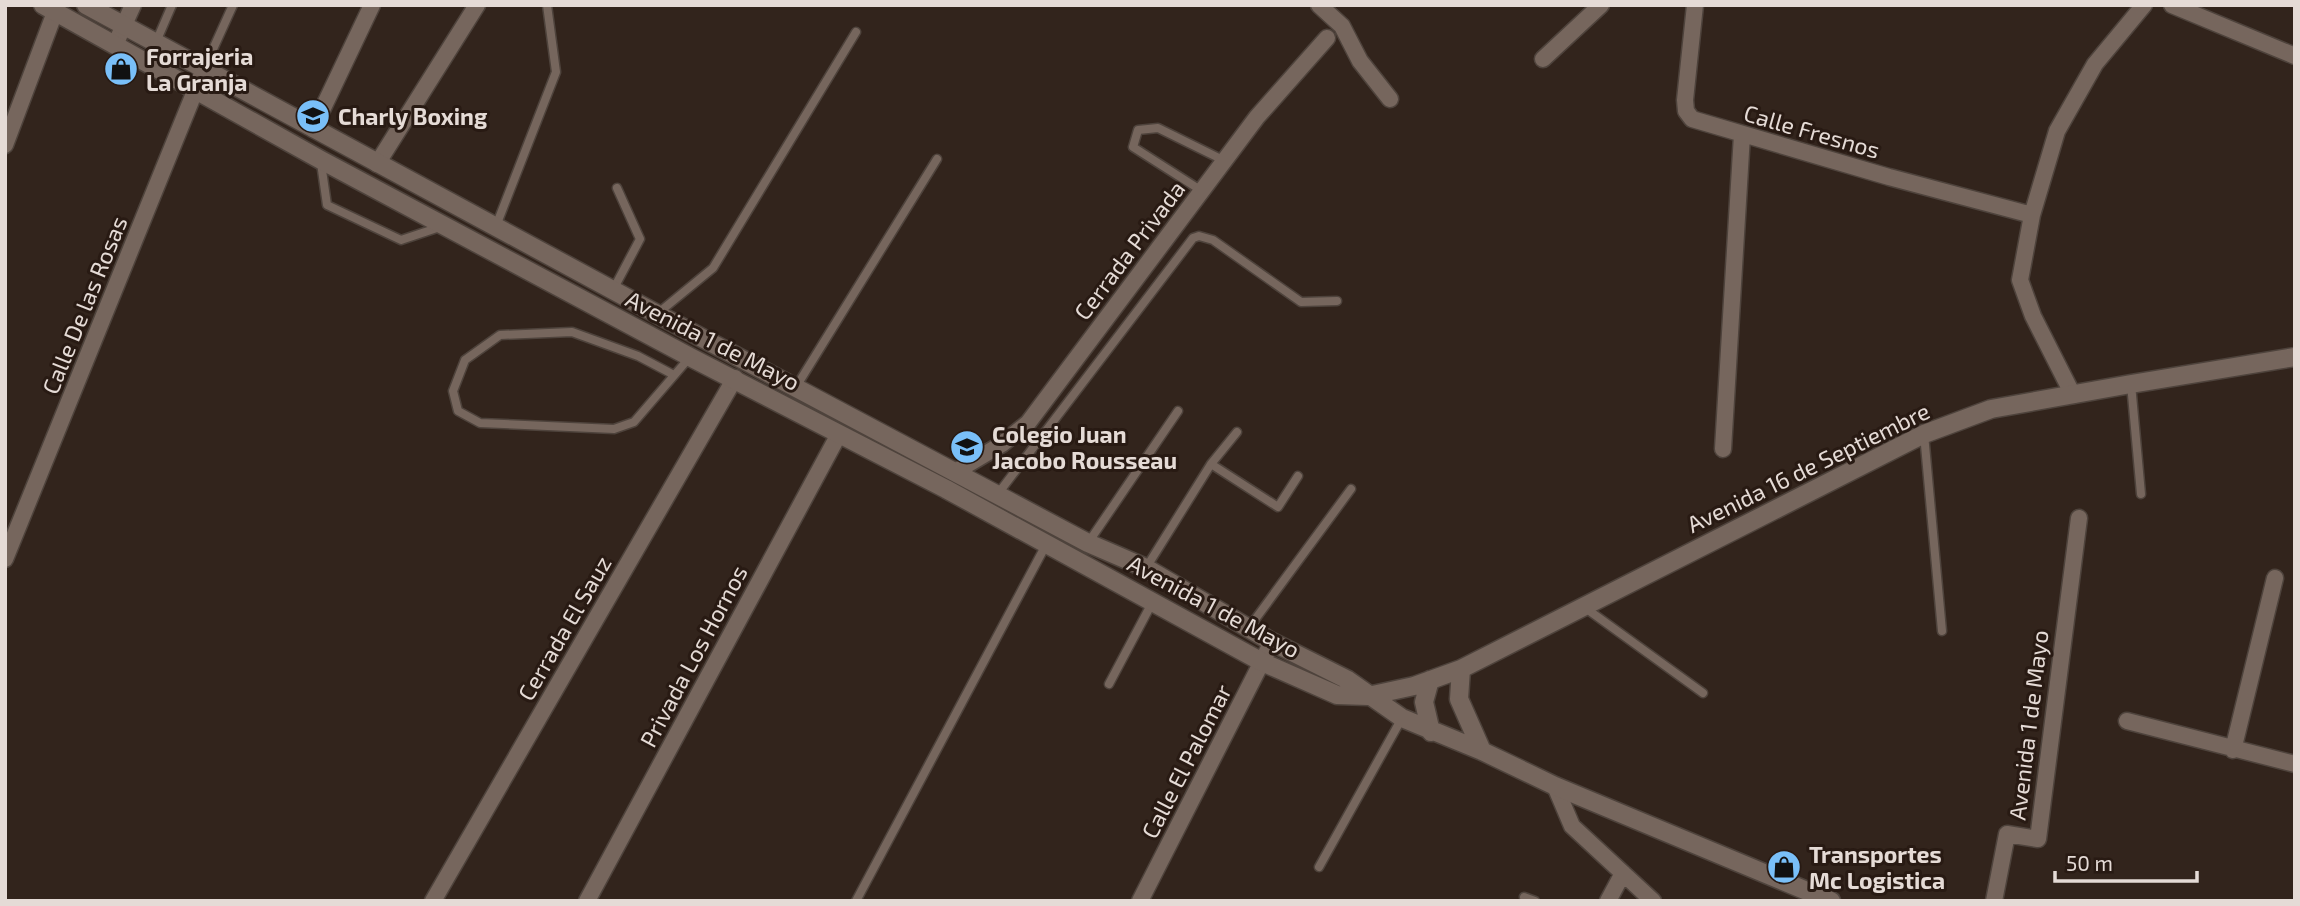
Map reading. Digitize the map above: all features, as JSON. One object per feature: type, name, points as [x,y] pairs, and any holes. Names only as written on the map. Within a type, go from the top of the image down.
[{"type":"main road","name":"Avenida 1 de Mayo","points":[[86,5],[377,164],[1087,543],[1146,568],[1248,629],[1348,680],[1402,718],[1482,751],[1555,786],[1831,901]]},
{"type":"main road","name":"Avenida 1 de Mayo","points":[[49,8],[321,160],[1047,543],[1262,662],[1338,695],[1368,696]]},
{"type":"main road","name":"Avenida 16 de Septiembre","points":[[1368,696],[1461,669],[1924,434],[1991,409],[2295,357]]},
{"type":"main road","points":[[1461,669],[1459,699],[1482,751]]},
{"type":"main road","points":[[1430,680],[1424,702],[1431,732]]},
{"type":"street","points":[[115,45],[132,5]]},
{"type":"street","points":[[313,129],[372,5]]},
{"type":"street","points":[[377,164],[477,5]]},
{"type":"street","points":[[1319,5],[1342,26],[1360,61],[1390,99]]},
{"type":"street","points":[[1543,59],[1601,5]]},
{"type":"street","name":"Calle Fresnos","points":[[1695,5],[1685,100],[1686,111],[1692,119],[1889,177],[2032,215]]},
{"type":"street","points":[[2073,395],[2033,316],[2020,280],[2032,215],[2056,131],[2095,64],[2144,5]]},
{"type":"street","points":[[2172,5],[2295,56]]},
{"type":"street","points":[[5,145],[49,8]]},
{"type":"street","name":"Cerrada Privada","points":[[955,472],[1002,444],[1028,423],[1257,117],[1326,38]]},
{"type":"street","name":"Calle De las Rosas","points":[[5,559],[204,69]]},
{"type":"street","points":[[1723,449],[1742,135]]},
{"type":"street","name":"Cerrada El Sauz","points":[[433,901],[735,378]]},
{"type":"street","name":"Privada Los Hornos","points":[[587,901],[839,434]]},
{"type":"street","name":"Avenida 1 de Mayo","points":[[1994,901],[2007,834],[2038,839],[2079,518]]},
{"type":"street","points":[[2233,750],[2275,578]]},
{"type":"street","name":"Calle El Palomar","points":[[1140,901],[1272,642]]},
{"type":"street","points":[[2127,722],[2295,764]]},
{"type":"street","points":[[1555,786],[1572,827],[1653,901]]},
{"type":"street","points":[[1608,901],[1623,873]]},
{"type":"lane","points":[[147,63],[172,5]]},
{"type":"lane","points":[[204,69],[233,5]]},
{"type":"lane","points":[[496,226],[556,72],[547,5]]},
{"type":"lane","points":[[657,314],[713,268],[856,32]]},
{"type":"lane","points":[[1202,191],[1133,147],[1138,130],[1158,128],[1225,161]]},
{"type":"lane","points":[[796,387],[937,159]]},
{"type":"lane","points":[[321,160],[327,205],[401,240],[443,225]]},
{"type":"lane","points":[[613,290],[640,239],[617,188]]},
{"type":"lane","points":[[997,495],[1193,238],[1199,236],[1213,240],[1301,302],[1337,301]]},
{"type":"lane","points":[[674,375],[638,356],[572,332],[500,335],[465,360],[453,391],[458,411],[480,423],[614,429],[634,422],[690,357]]},
{"type":"lane","points":[[2131,384],[2141,494]]},
{"type":"lane","points":[[1087,543],[1178,411]]},
{"type":"lane","points":[[1146,568],[1211,464],[1237,432]]},
{"type":"lane","points":[[1924,434],[1942,631]]},
{"type":"lane","points":[[1211,464],[1278,507],[1298,476]]},
{"type":"lane","points":[[1248,629],[1351,489]]},
{"type":"lane","points":[[856,901],[1047,543]]},
{"type":"lane","points":[[1109,684],[1152,603]]},
{"type":"lane","points":[[1584,607],[1703,693]]},
{"type":"lane","points":[[1319,867],[1402,718]]},
{"type":"lane","points":[[1524,897],[1535,901]]},
{"type":"place","name":"Forrajeria La Granja","points":[[121,69]]},
{"type":"place","name":"Charly Boxing","points":[[313,116]]},
{"type":"place","name":"Colegio Juan Jacobo Rousseau","points":[[967,447]]},
{"type":"place","name":"Transportes Mc Logistica","points":[[1784,867]]}]
